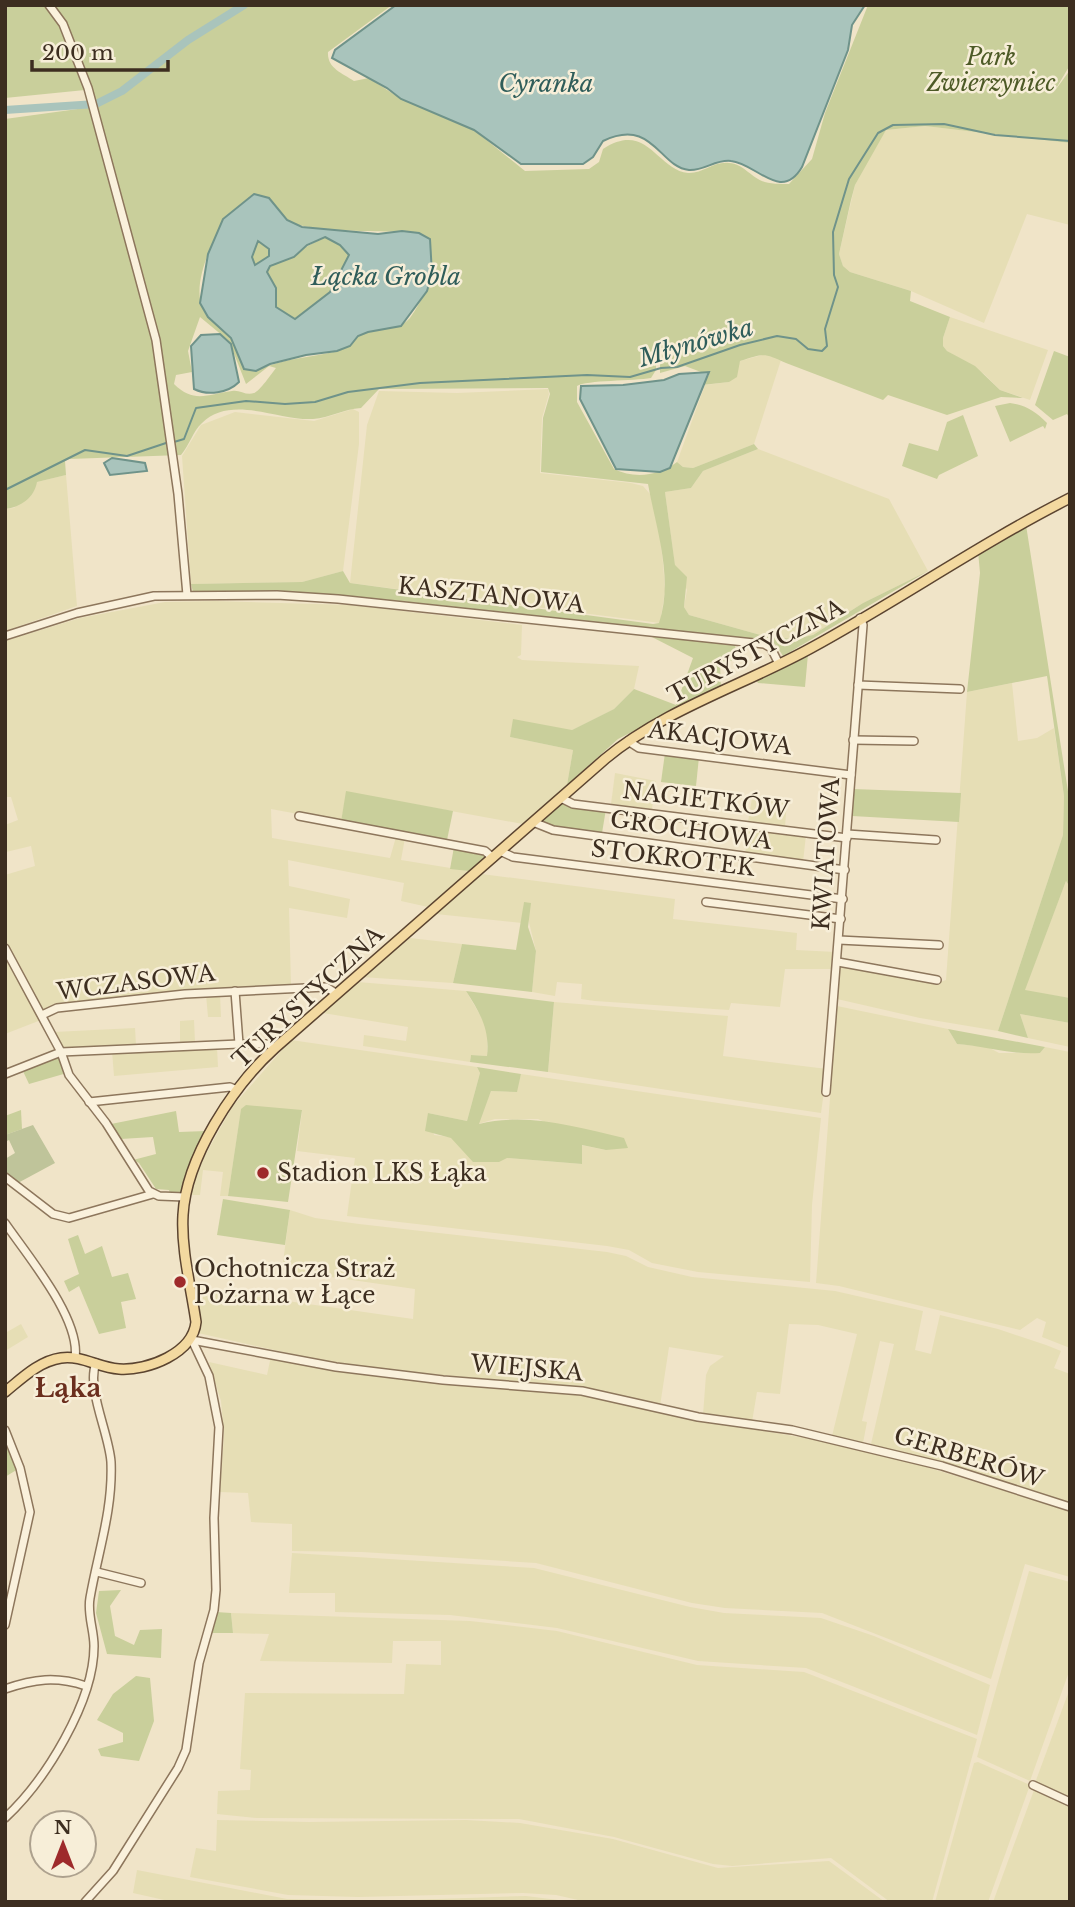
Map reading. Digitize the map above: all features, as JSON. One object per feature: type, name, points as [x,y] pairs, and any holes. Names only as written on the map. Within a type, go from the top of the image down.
[{"type":"main road","name":"TURYSTYCZNA","points":[[192,1340],[196,1322],[183,1234],[185,1197],[202,1150],[237,1090],[275,1048],[628,741],[779,664],[982,544],[1070,498]]},
{"type":"main road","points":[[5,1392],[46,1362],[75,1358],[117,1369],[140,1366],[180,1351],[192,1340]]},
{"type":"street","points":[[49,5],[63,24],[88,88],[156,340],[167,409],[187,595]]},
{"type":"street","name":"KASZTANOWA","points":[[5,636],[77,613],[154,596],[338,598],[752,642],[769,646],[779,664]]},
{"type":"street","name":"KWIATOWA","points":[[826,1092],[863,626],[860,618]]},
{"type":"street","points":[[858,685],[960,689]]},
{"type":"street","points":[[853,740],[914,741]]},
{"type":"street","name":"AKACJOWA","points":[[628,741],[639,748],[851,775]]},
{"type":"street","name":"NAGIETKÓW","points":[[561,798],[573,804],[847,836],[936,840]]},
{"type":"street","points":[[299,816],[496,854]]},
{"type":"street","name":"GROCHOWA","points":[[533,822],[553,830],[845,870]]},
{"type":"street","name":"STOKROTEK","points":[[496,854],[843,899]]},
{"type":"street","points":[[706,902],[841,919]]},
{"type":"street","points":[[839,940],[939,945]]},
{"type":"street","points":[[5,948],[61,1052],[69,1074],[153,1194]]},
{"type":"street","points":[[838,962],[937,980]]},
{"type":"street","name":"WCZASOWA","points":[[41,1015],[57,1008],[235,990],[326,988],[337,994]]},
{"type":"street","name":"WCZASOWA","points":[[235,990],[239,1044]]},
{"type":"street","points":[[5,1074],[61,1052],[239,1044],[268,1044],[275,1048]]},
{"type":"street","points":[[89,1102],[230,1087],[237,1090]]},
{"type":"street","points":[[5,1177],[53,1214],[69,1218],[153,1194],[185,1197]]},
{"type":"street","points":[[5,1223],[62,1311],[76,1341],[75,1358]]},
{"type":"street","points":[[85,1902],[113,1871],[178,1768],[186,1750],[199,1663],[215,1609],[219,1427],[209,1376],[192,1340]]},
{"type":"street","name":"WIEJSKA","points":[[192,1340],[336,1367],[443,1380],[582,1391],[698,1417],[792,1430],[858,1445]]},
{"type":"street","points":[[5,1818],[48,1766],[86,1686],[94,1646],[90,1599],[110,1505],[111,1463],[94,1382],[96,1363]]},
{"type":"street","points":[[5,1430],[20,1468],[30,1512],[5,1625]]},
{"type":"street","name":"GERBERÓW","points":[[858,1445],[962,1472],[1070,1507]]},
{"type":"street","points":[[97,1572],[141,1583]]},
{"type":"street","points":[[5,1689],[42,1679],[63,1679],[86,1686]]},
{"type":"street","points":[[1032,1784],[1070,1802]]},
{"type":"shaded area","points":[[925,126],[1070,143],[1070,225],[1027,214],[984,323],[911,291],[850,272],[843,266],[839,254],[855,185],[880,138],[886,130]]},
{"type":"shaded area","points":[[950,317],[1048,350],[1030,400],[1000,390],[984,374],[947,351],[943,346],[943,338]]},
{"type":"shaded area","points":[[766,354],[775,355],[781,360],[754,444],[693,468],[683,467],[677,462],[705,385],[729,382],[740,361]]},
{"type":"shaded area","points":[[548,389],[542,418],[540,473],[631,483],[643,486],[650,494],[659,527],[663,563],[665,591],[660,623],[350,583],[367,425],[379,391],[457,393]]},
{"type":"shaded area","points":[[353,409],[359,412],[359,444],[343,571],[302,582],[191,584],[182,456],[201,425],[235,412],[314,421]]},
{"type":"shaded area","points":[[758,449],[889,499],[928,571],[863,603],[813,635],[795,639],[768,637],[689,615],[684,607],[687,590],[675,566],[665,492],[691,488],[703,471]]},
{"type":"shaded area","points":[[66,475],[77,606],[5,631],[5,509],[14,508],[37,482]]},
{"type":"shaded area","points":[[165,602],[350,605],[522,625],[521,655],[517,657],[522,660],[639,666],[634,689],[614,709],[572,730],[510,737],[573,750],[567,785],[523,824],[347,792],[341,822],[271,809],[272,838],[390,858],[396,837],[405,838],[401,860],[469,871],[428,907],[401,901],[404,883],[288,860],[289,886],[350,899],[347,918],[289,908],[291,985],[56,1003],[42,1010],[5,944],[5,875],[35,866],[31,846],[6,852],[5,825],[18,820],[11,797],[5,797],[5,641],[80,618]]},
{"type":"shaded area","points":[[1012,683],[1018,741],[1037,738],[1054,728],[1064,796],[1063,835],[998,1031],[920,1018],[837,999],[840,966],[940,982],[946,980],[967,692]]},
{"type":"shaded area","points":[[615,773],[656,781],[652,809],[611,804]]},
{"type":"shaded area","points":[[752,798],[787,801],[785,827],[748,822]]},
{"type":"shaded area","points":[[749,827],[806,835],[803,862],[745,854]]},
{"type":"shaded area","points":[[482,874],[675,899],[673,919],[797,933],[796,950],[836,952],[834,969],[785,969],[780,1007],[731,1003],[729,1010],[595,1001],[581,999],[582,984],[557,982],[555,996],[532,992],[536,951],[524,902],[522,923],[436,914]]},
{"type":"shaded area","points":[[1066,881],[1070,887],[1070,998],[1024,991]]},
{"type":"shaded area","points":[[410,938],[462,944],[453,983],[361,977]]},
{"type":"shaded area","points":[[5,952],[41,1020],[5,1034]]},
{"type":"shaded area","points":[[358,982],[466,991],[487,1027],[487,1056],[471,1055],[470,1062],[363,1046],[364,1035],[406,1041],[408,1027],[323,1013]]},
{"type":"shaded area","points":[[220,994],[221,1017],[208,1017],[206,995]]},
{"type":"shaded area","points":[[554,1002],[728,1016],[723,1056],[827,1069],[821,1113],[548,1072]]},
{"type":"shaded area","points":[[837,1006],[948,1029],[957,1044],[988,1047],[999,1053],[1040,1053],[1045,1047],[1070,1052],[1070,1348],[1042,1337],[1046,1322],[1037,1318],[1020,1330],[839,1286],[816,1283]]},
{"type":"shaded area","points":[[1020,1014],[1070,1023],[1070,1047],[1028,1038]]},
{"type":"shaded area","points":[[194,1020],[195,1042],[180,1042],[180,1021]]},
{"type":"shaded area","points":[[135,1028],[136,1045],[62,1049],[54,1032]]},
{"type":"shaded area","points":[[291,1040],[477,1067],[480,1073],[467,1121],[428,1113],[434,1135],[450,1137],[507,1158],[581,1164],[581,1145],[606,1150],[538,1119],[495,1119],[478,1124],[491,1091],[516,1092],[521,1074],[821,1118],[812,1205],[810,1282],[698,1272],[652,1263],[629,1250],[607,1246],[347,1216],[355,1158],[297,1151],[302,1111],[241,1110],[228,1196],[220,1196],[223,1172],[203,1170],[200,1195],[189,1195],[197,1170],[232,1107]]},
{"type":"shaded area","points":[[217,1047],[218,1067],[114,1076],[112,1051]]},
{"type":"shaded area","points":[[290,1210],[315,1218],[359,1224],[607,1252],[626,1256],[648,1267],[692,1277],[835,1291],[923,1311],[915,1350],[931,1354],[940,1315],[998,1329],[1046,1345],[1061,1351],[1054,1368],[1070,1374],[1070,1503],[871,1444],[894,1344],[880,1341],[862,1421],[867,1422],[863,1443],[832,1436],[857,1334],[818,1325],[789,1324],[780,1394],[757,1392],[752,1422],[703,1415],[706,1375],[710,1366],[724,1356],[669,1347],[660,1406],[577,1387],[396,1371],[319,1360],[198,1333],[200,1320],[196,1288],[413,1319],[415,1289],[282,1270]]},
{"type":"shaded area","points":[[21,1324],[28,1337],[5,1351],[5,1330],[7,1332]]},
{"type":"shaded area","points":[[271,1356],[578,1393],[705,1421],[864,1448],[1070,1511],[1070,1577],[1025,1564],[991,1679],[822,1613],[725,1608],[692,1603],[536,1563],[362,1552],[292,1551],[292,1524],[251,1522],[248,1493],[220,1492],[224,1435],[221,1401],[209,1362],[267,1375]]},
{"type":"shaded area","points":[[292,1553],[534,1568],[724,1613],[821,1618],[874,1636],[990,1685],[977,1735],[806,1668],[698,1661],[557,1628],[450,1615],[335,1612],[335,1593],[289,1593]]},
{"type":"shaded area","points":[[1029,1571],[1070,1582],[1070,1669],[1030,1781],[977,1757]]},
{"type":"shaded area","points":[[231,1613],[470,1621],[557,1631],[697,1665],[804,1672],[977,1739],[932,1902],[890,1902],[831,1858],[732,1866],[713,1864],[614,1837],[519,1819],[257,1818],[217,1814],[218,1791],[250,1790],[251,1770],[240,1769],[245,1693],[404,1694],[406,1664],[441,1665],[441,1641],[393,1641],[392,1663],[260,1661],[269,1634],[233,1633]]},
{"type":"shaded area","points":[[1070,1688],[1070,1799],[1035,1783]]},
{"type":"shaded area","points":[[978,1762],[1030,1785],[988,1902],[935,1902],[974,1763]]},
{"type":"shaded area","points":[[1034,1790],[1070,1805],[1070,1902],[993,1902]]},
{"type":"shaded area","points":[[217,1820],[466,1820],[520,1823],[613,1839],[718,1868],[829,1861],[885,1902],[587,1902],[556,1895],[523,1893],[358,1897],[288,1895],[190,1877],[196,1848],[216,1851]]},
{"type":"shaded area","points":[[137,1870],[287,1899],[380,1901],[526,1896],[574,1902],[173,1902],[133,1893]]},
{"type":"green space","name":"Park Zwierzyniec","points":[[5,5],[392,5],[328,52],[333,66],[354,81],[369,78],[401,99],[474,130],[525,171],[589,169],[599,162],[603,149],[630,140],[641,143],[677,170],[698,172],[718,164],[729,163],[762,181],[789,184],[812,159],[825,113],[868,5],[1070,5],[1070,65],[1054,92],[1070,70],[1070,143],[925,126],[886,130],[855,185],[839,254],[843,266],[850,272],[911,291],[910,301],[950,317],[943,338],[943,346],[947,351],[975,366],[1000,390],[1023,398],[1001,397],[947,415],[888,395],[883,400],[764,355],[740,361],[737,377],[729,382],[702,385],[709,375],[685,366],[660,373],[660,363],[679,347],[656,362],[656,370],[651,378],[577,386],[577,402],[614,469],[622,472],[638,475],[654,473],[677,462],[683,467],[693,468],[754,444],[758,449],[703,471],[691,488],[665,492],[675,565],[687,577],[684,607],[689,615],[768,637],[795,639],[813,635],[863,603],[928,571],[783,656],[776,645],[765,640],[342,595],[193,592],[191,584],[302,582],[343,571],[350,583],[659,623],[665,589],[664,571],[648,484],[541,472],[543,418],[550,394],[548,388],[379,389],[361,408],[313,419],[227,410],[202,423],[181,455],[69,459],[65,461],[66,475],[37,482],[26,501],[5,509],[5,119],[85,108],[88,105],[85,90],[5,98]],"holes":[[[269,199],[287,220],[312,228],[419,233],[427,291],[406,322],[364,333],[338,351],[269,366],[276,368],[257,392],[248,394],[235,391],[195,396],[174,384],[176,375],[192,372],[188,351],[200,317],[229,341],[246,384],[269,366],[256,371],[251,368],[231,337],[212,322],[201,305],[200,281],[203,268],[223,219]]]},
{"type":"green space","points":[[325,237],[340,245],[349,255],[330,292],[295,319],[276,307],[276,288],[266,273],[270,266]]},
{"type":"green space","points":[[258,241],[269,249],[269,256],[255,265],[252,257]]},
{"type":"green space","points":[[1054,351],[1070,357],[1070,419],[1067,414],[1053,420],[1035,405]]},
{"type":"green space","points":[[1010,403],[1035,412],[1047,423],[1045,429],[1043,426],[1010,442],[995,406]]},
{"type":"green space","points":[[963,415],[978,456],[939,475],[937,479],[902,466],[909,443],[938,451],[947,422]]},
{"type":"green space","points":[[1026,525],[1070,804],[1070,887],[1066,881],[1025,990],[1070,998],[1070,1023],[1020,1014],[1028,1038],[998,1031],[1063,835],[1064,796],[1047,676],[967,692],[980,573],[978,551]]},
{"type":"green space","points":[[648,635],[735,643],[736,659],[720,665],[721,687],[618,739],[567,785],[573,750],[510,737],[513,719],[572,730],[614,709],[634,689],[676,705],[693,658]]},
{"type":"green space","points":[[808,654],[805,687],[758,683],[755,678]]},
{"type":"green space","points":[[665,753],[699,757],[696,786],[661,782]]},
{"type":"green space","points":[[853,789],[961,793],[959,822],[852,816]]},
{"type":"green space","points":[[346,791],[453,811],[447,840],[341,822]]},
{"type":"green space","points":[[563,801],[606,809],[602,833],[537,823]]},
{"type":"green space","points":[[454,847],[488,855],[469,871],[450,869]]},
{"type":"green space","points":[[524,902],[531,903],[528,927],[536,951],[532,992],[453,983],[462,944],[516,950]]},
{"type":"green space","points":[[466,991],[554,1002],[548,1072],[470,1062],[471,1055],[487,1056],[488,1046],[483,1022]]},
{"type":"green space","points":[[948,1029],[1045,1047],[1040,1053],[1029,1053],[957,1044]]},
{"type":"green space","points":[[59,1056],[67,1073],[29,1084],[22,1069]]},
{"type":"green space","points":[[477,1067],[521,1074],[517,1092],[491,1091],[479,1124],[515,1120],[552,1122],[624,1138],[628,1148],[606,1150],[582,1145],[582,1164],[507,1158],[499,1162],[473,1162],[451,1138],[425,1131],[428,1113],[467,1121],[480,1073]]},
{"type":"green space","name":"Stadion LKS Łąka","points":[[246,1105],[302,1110],[288,1202],[228,1196],[241,1109]]},
{"type":"green space","points":[[21,1110],[22,1129],[5,1135],[5,1116]]},
{"type":"green space","points":[[176,1111],[179,1132],[206,1131],[181,1193],[170,1194],[169,1190],[156,1189],[139,1163],[133,1160],[156,1154],[153,1137],[121,1139],[111,1124]]},
{"type":"green space","points":[[33,1125],[55,1163],[16,1184],[5,1175],[5,1159],[15,1153],[9,1140],[5,1142],[5,1135]]},
{"type":"green space","points":[[223,1199],[290,1210],[285,1245],[217,1235]]},
{"type":"green space","points":[[78,1235],[85,1254],[102,1246],[112,1277],[128,1273],[136,1299],[121,1302],[126,1328],[99,1334],[79,1286],[69,1292],[64,1281],[79,1274],[68,1239]]},
{"type":"green space","points":[[5,1440],[18,1469],[5,1477]]},
{"type":"green space","points":[[121,1590],[110,1606],[115,1636],[134,1645],[140,1630],[162,1629],[161,1658],[107,1654],[96,1613],[99,1591]]},
{"type":"green space","points":[[216,1612],[231,1613],[233,1633],[210,1633]]},
{"type":"green space","points":[[136,1676],[150,1678],[154,1721],[139,1761],[101,1756],[98,1749],[123,1742],[123,1733],[97,1720],[113,1694]]},
{"type":"water","name":"Cyranka","points":[[396,5],[865,5],[852,25],[848,50],[802,167],[786,182],[768,178],[731,161],[694,170],[679,167],[654,145],[633,135],[620,135],[603,141],[593,157],[583,164],[521,164],[474,130],[401,99],[387,88],[332,58],[335,50]]},
{"type":"water","name":"Łącka Grobla","points":[[254,194],[269,198],[287,220],[302,227],[378,234],[402,231],[419,233],[430,239],[432,274],[427,291],[401,326],[368,332],[358,336],[350,346],[337,351],[306,355],[270,364],[256,371],[244,369],[231,338],[208,317],[200,303],[208,254],[223,219]],"holes":[[[325,237],[340,245],[349,255],[330,292],[295,319],[276,307],[276,288],[267,272],[270,266],[294,257],[307,245]],[[258,241],[269,249],[269,256],[255,265],[252,257]]]},
{"type":"water","points":[[220,334],[231,344],[239,382],[218,392],[194,389],[191,346],[201,335]]},
{"type":"water","points":[[709,372],[670,468],[660,472],[616,469],[580,399],[581,386],[623,385],[664,380],[679,374]]},
{"type":"water","points":[[112,458],[145,463],[147,471],[110,475],[104,463]]},
{"type":"waterway","points":[[5,110],[96,104],[122,91],[188,40],[244,5]]},
{"type":"waterway","name":"Młynówka","points":[[174,442],[184,439],[196,408],[246,401],[285,404],[315,402],[348,392],[420,383],[587,375],[630,377],[661,368],[677,367],[740,345],[777,336],[796,339],[808,349],[822,351],[827,346],[825,329],[838,287],[834,275],[833,232],[849,179],[878,133],[893,125],[944,124],[995,135],[1070,141]]},
{"type":"waterway","name":"Młynówka","points":[[5,490],[85,450],[127,456],[166,443]]},
{"type":"place","name":"Stadion LKS Łąka","points":[[263,1173]]},
{"type":"place","name":"Ochotnicza Straż Pożarna w Łące","points":[[180,1282]]},
{"type":"district","name":"Łąka","points":[[68,1388]]}]
